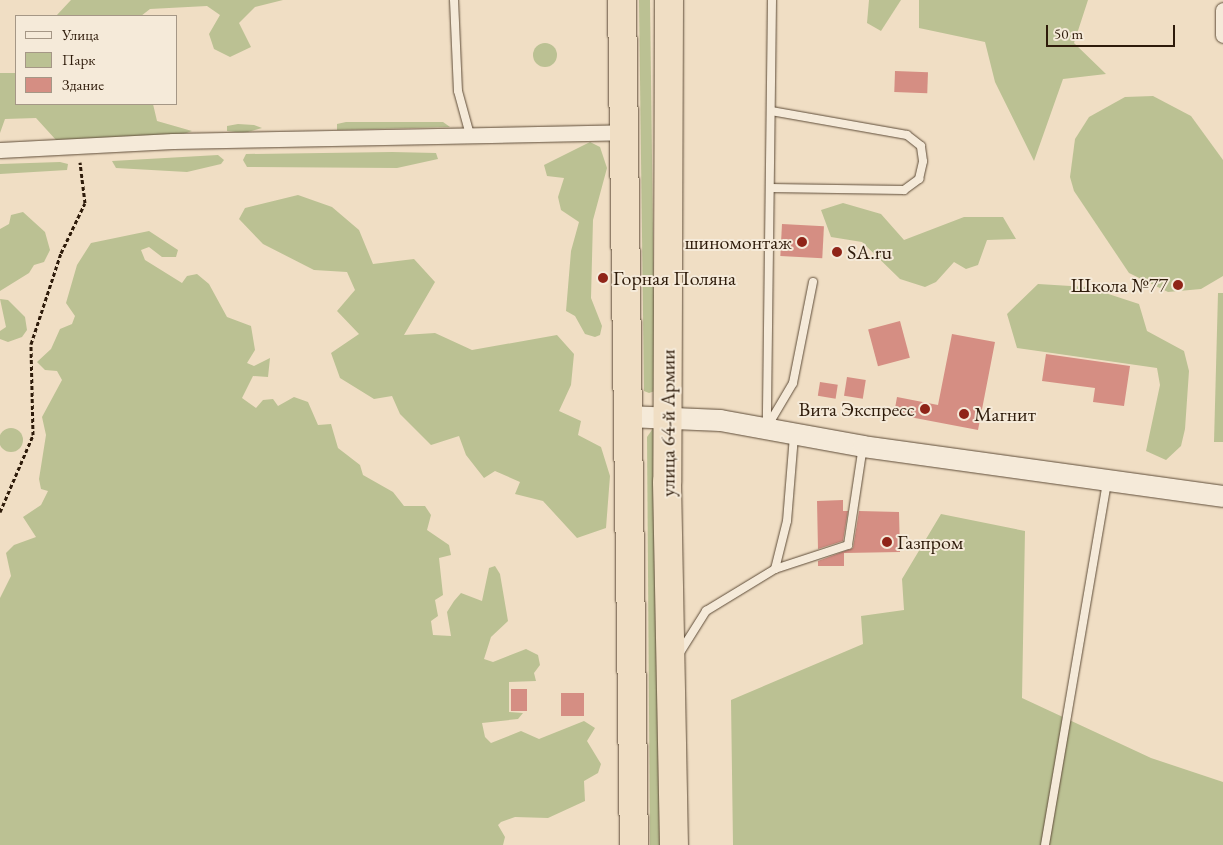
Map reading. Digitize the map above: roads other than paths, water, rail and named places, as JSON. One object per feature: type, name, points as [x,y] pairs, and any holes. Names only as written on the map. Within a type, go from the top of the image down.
[{"type":"highway","name":"улица 64-й Армии","points":[[622,0],[634,845]]},
{"type":"highway","name":"улица 64-й Армии","points":[[669,0],[669,416],[674,845]]},
{"type":"main road","points":[[628,416],[669,416],[767,428],[863,446],[1223,496]]},
{"type":"street","points":[[1223,10],[1223,35]]},
{"type":"street","points":[[0,150],[78,146],[624,132]]},
{"type":"lane","points":[[454,0],[458,91],[470,135]]},
{"type":"lane","points":[[767,428],[772,0]]},
{"type":"lane","points":[[770,188],[904,190],[919,179],[923,161],[921,146],[907,134],[771,111]]},
{"type":"lane","points":[[767,428],[793,383],[812,282]]},
{"type":"lane","points":[[775,569],[787,521],[794,433]]},
{"type":"lane","points":[[672,667],[706,611],[775,569],[848,545],[863,446]]},
{"type":"lane","points":[[1044,845],[1108,480]]},
{"type":"place","name":"шиномонтаж","points":[[802,242]]},
{"type":"place","name":"SA.ru","points":[[837,252]]},
{"type":"place","name":"Горная Поляна","points":[[603,278]]},
{"type":"place","name":"Школа №77","points":[[1178,285]]},
{"type":"place","name":"Вита Экспресс","points":[[925,409]]},
{"type":"place","name":"Магнит","points":[[964,414]]},
{"type":"place","name":"Газпром","points":[[887,542]]}]
